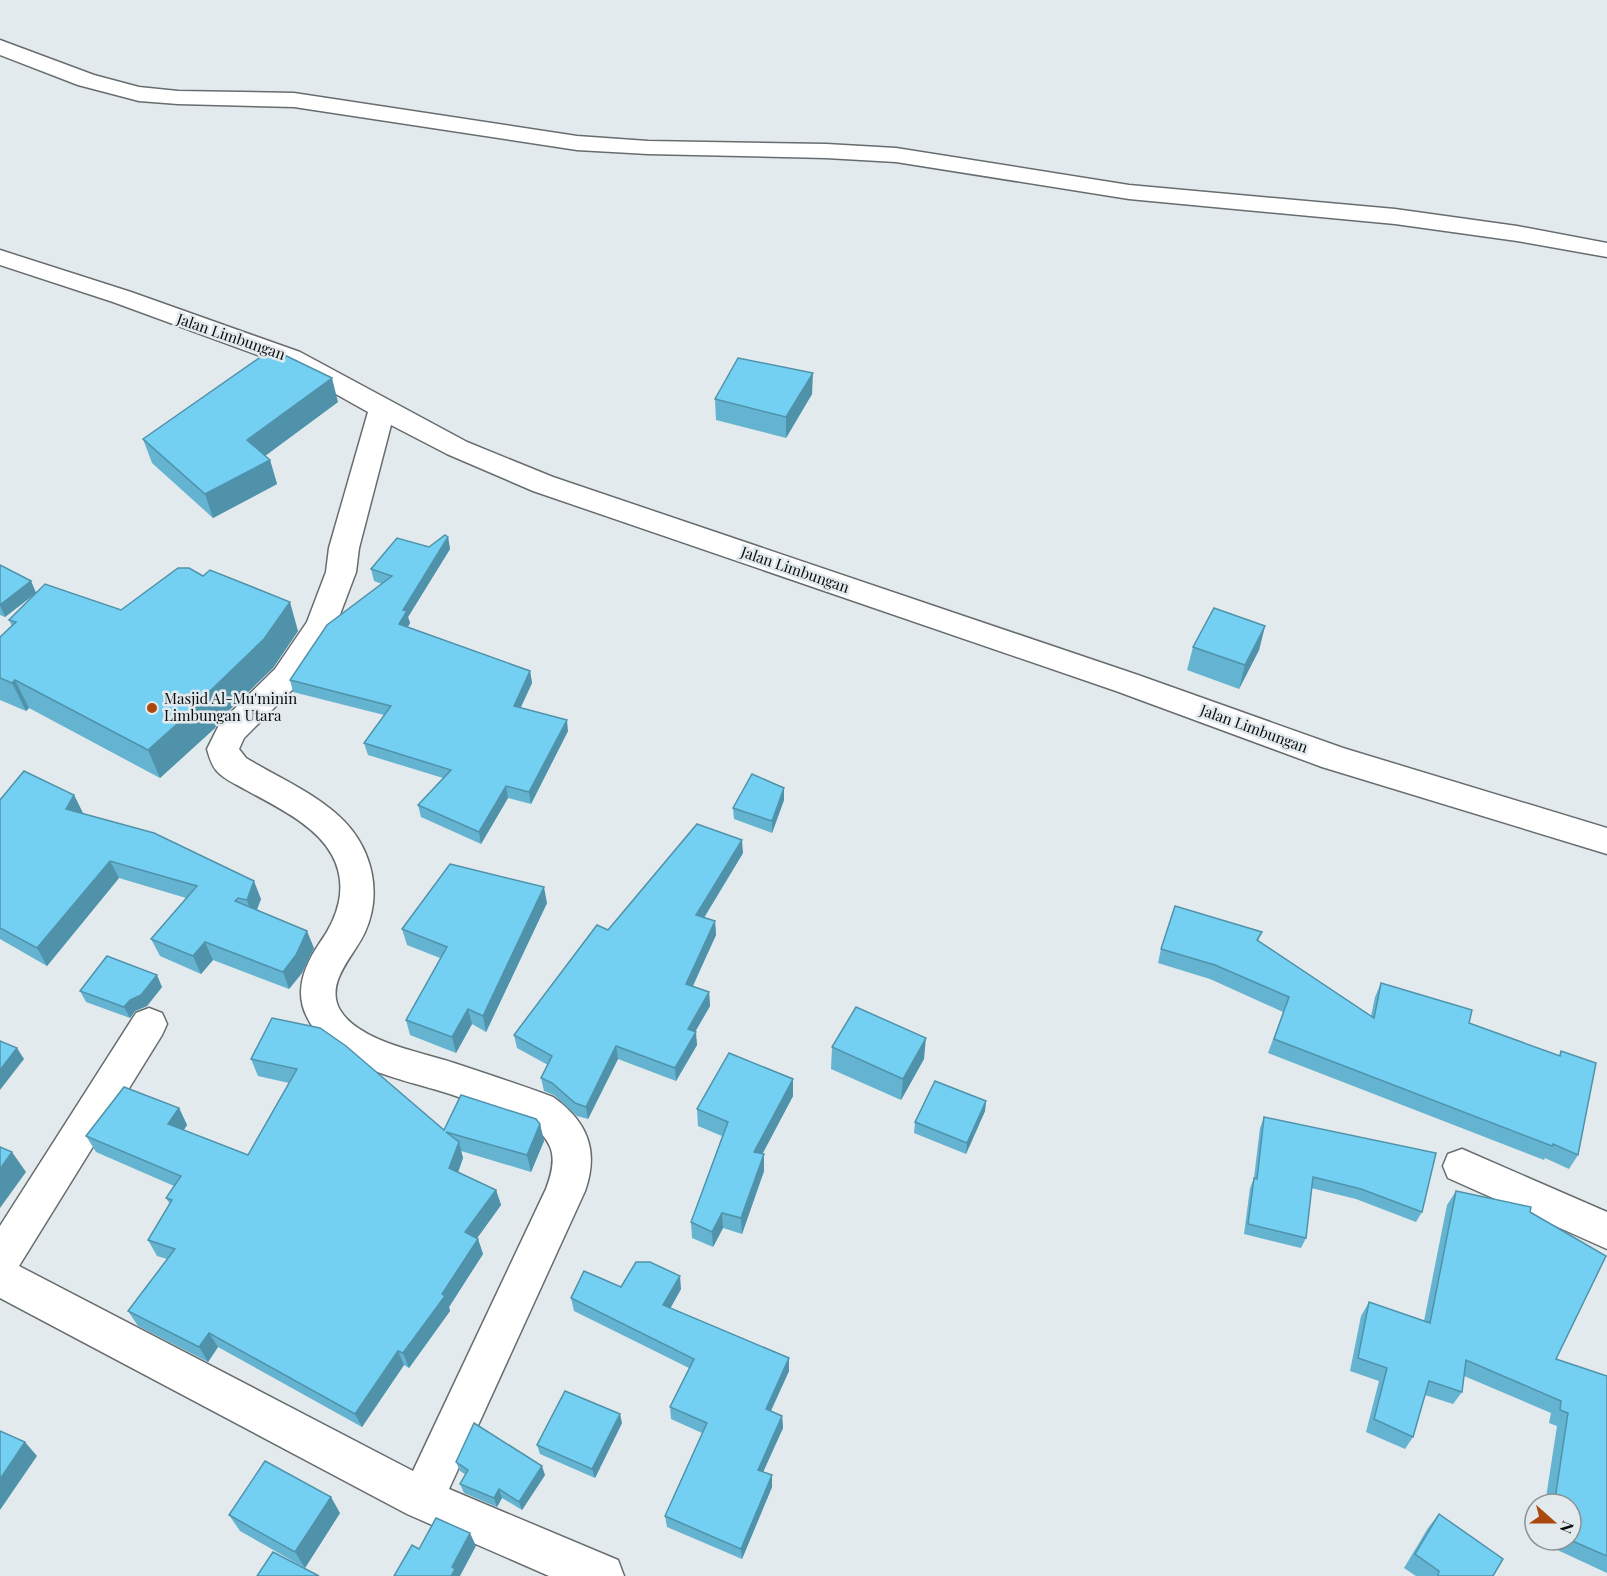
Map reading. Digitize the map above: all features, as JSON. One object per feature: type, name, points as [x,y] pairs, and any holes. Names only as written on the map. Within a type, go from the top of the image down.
[{"type":"street","points":[[0,47],[100,84],[139,94],[280,99],[391,113],[494,132],[627,147],[824,150],[909,156],[1083,186],[1177,197],[1366,213],[1510,232],[1607,250]]},
{"type":"street","name":"Jalan Limbungan","points":[[0,257],[122,297],[291,358],[457,448],[543,484],[1127,683],[1334,758],[1607,841]]},
{"type":"street","points":[[382,408],[344,548],[341,573],[321,625],[286,677],[231,731],[223,749],[227,761],[234,767],[324,824],[342,843],[351,858],[358,893],[354,912],[349,930],[323,970],[318,991],[322,1012],[327,1022],[343,1037],[392,1059],[540,1110],[558,1122],[569,1139],[572,1150],[573,1171],[565,1191],[422,1499]]},
{"type":"street","points":[[0,1261],[149,1024]]},
{"type":"street","points":[[1462,1166],[1607,1231]]},
{"type":"street","points":[[0,1276],[422,1499],[602,1576]]},
{"type":"building","points":[[272,349],[332,378],[247,440],[270,460],[205,494],[143,439]]},
{"type":"building","points":[[738,358],[813,373],[786,417],[715,399]]},
{"type":"building","points":[[445,535],[448,537],[403,610],[407,611],[399,624],[530,671],[514,706],[567,720],[529,792],[506,786],[479,832],[418,805],[451,770],[364,743],[391,706],[290,680],[327,625],[392,576],[371,569],[397,538],[429,547]]},
{"type":"building","points":[[0,565],[31,581],[0,605]]},
{"type":"building","points":[[178,568],[189,568],[203,576],[210,570],[290,602],[264,639],[208,693],[204,700],[148,750],[15,680],[12,683],[0,678],[0,637],[16,622],[9,620],[45,584],[121,610]]},
{"type":"building","points":[[1214,608],[1265,626],[1245,665],[1193,647]]},
{"type":"building","points":[[24,771],[74,795],[66,809],[154,833],[254,881],[247,900],[238,898],[235,901],[307,931],[296,955],[283,972],[205,942],[193,956],[151,939],[197,886],[110,861],[37,948],[0,928],[0,800]]},
{"type":"building","points":[[752,774],[784,788],[772,821],[733,808]]},
{"type":"building","points":[[697,824],[742,840],[696,915],[715,921],[686,984],[709,992],[688,1029],[696,1032],[675,1068],[616,1046],[586,1107],[575,1103],[552,1083],[541,1078],[552,1056],[514,1035],[597,925],[608,930]]},
{"type":"building","points":[[450,864],[544,887],[483,1016],[468,1009],[452,1037],[406,1020],[447,947],[402,929]]},
{"type":"building","points":[[1175,906],[1262,932],[1257,940],[1374,1018],[1381,983],[1472,1010],[1469,1023],[1560,1056],[1561,1051],[1596,1063],[1578,1155],[1274,1039],[1289,997],[1215,965],[1161,949]]},
{"type":"building","points":[[107,956],[157,975],[141,995],[130,1000],[124,1007],[80,991]]},
{"type":"building","points":[[856,1007],[926,1038],[903,1079],[832,1047]]},
{"type":"building","points":[[272,1018],[320,1028],[346,1046],[444,1130],[461,1095],[536,1119],[540,1124],[527,1155],[446,1132],[459,1142],[449,1168],[496,1190],[465,1232],[478,1239],[442,1294],[445,1296],[403,1353],[398,1351],[355,1414],[209,1333],[199,1347],[128,1311],[175,1249],[148,1240],[172,1200],[166,1198],[181,1176],[86,1136],[124,1087],[179,1108],[168,1124],[248,1155],[297,1069],[251,1059]]},
{"type":"building","points":[[0,1041],[17,1048],[0,1070]]},
{"type":"building","points":[[729,1053],[793,1079],[754,1152],[764,1154],[741,1218],[722,1213],[712,1232],[691,1222],[728,1122],[697,1109]]},
{"type":"building","points":[[935,1081],[986,1101],[967,1143],[915,1122]]},
{"type":"building","points":[[1264,1117],[1436,1153],[1422,1212],[1361,1189],[1313,1177],[1306,1238],[1248,1224],[1254,1178],[1257,1179]]},
{"type":"building","points":[[0,1147],[12,1152],[0,1169]]},
{"type":"building","points":[[1456,1191],[1531,1207],[1530,1212],[1606,1256],[1556,1359],[1607,1376],[1607,1556],[1583,1546],[1583,1492],[1556,1492],[1568,1413],[1560,1410],[1561,1401],[1466,1360],[1462,1392],[1429,1381],[1413,1437],[1374,1419],[1387,1368],[1358,1358],[1369,1302],[1430,1323]]},
{"type":"building","points":[[636,1262],[650,1262],[680,1276],[663,1305],[789,1358],[766,1409],[782,1416],[758,1470],[772,1475],[741,1549],[665,1516],[707,1423],[670,1407],[694,1359],[571,1298],[584,1271],[621,1287]]},
{"type":"building","points":[[565,1391],[620,1414],[592,1469],[537,1445]]},
{"type":"building","points":[[474,1423],[542,1466],[519,1502],[499,1489],[494,1498],[460,1484],[468,1470],[456,1462]]},
{"type":"building","points":[[0,1431],[25,1442],[0,1479]]},
{"type":"building","points":[[265,1461],[331,1497],[295,1552],[229,1515]]},
{"type":"building","points":[[1439,1514],[1503,1559],[1493,1576],[1438,1576],[1439,1571],[1415,1554]]},
{"type":"building","points":[[436,1518],[470,1533],[452,1567],[455,1569],[451,1576],[394,1576],[412,1545],[419,1549]]},
{"type":"building","points":[[273,1552],[319,1576],[257,1576]]},
{"type":"place","name":"Masjid Al-Mu'minin Limbungan Utara","points":[[152,708]]}]
